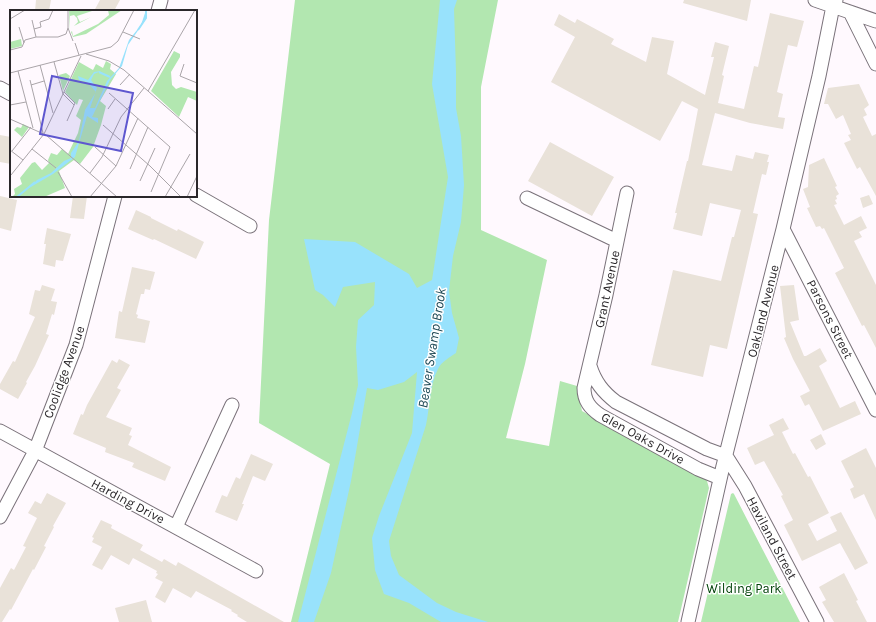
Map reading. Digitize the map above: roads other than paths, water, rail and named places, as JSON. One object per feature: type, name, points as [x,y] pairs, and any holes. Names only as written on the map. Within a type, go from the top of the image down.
[{"type":"street","points":[[158,10],[161,0]]},
{"type":"street","points":[[815,0],[834,3],[850,12],[876,21]]},
{"type":"street","name":"Oakland Avenue","points":[[688,622],[720,478],[784,229],[834,3]]},
{"type":"street","points":[[850,12],[876,64]]},
{"type":"street","points":[[0,88],[10,93]]},
{"type":"street","name":"Grant Avenue","points":[[585,384],[627,193]]},
{"type":"street","points":[[197,196],[250,226]]},
{"type":"street","name":"Coolidge Avenue","points":[[0,517],[35,451],[76,345],[115,197]]},
{"type":"street","points":[[527,198],[617,241]]},
{"type":"street","name":"Parsons Street","points":[[784,229],[876,410]]},
{"type":"street","name":"Glen Oaks Drive","points":[[590,366],[593,377],[599,386],[616,402],[706,450],[726,456]]},
{"type":"street","name":"Glen Oaks Drive","points":[[585,384],[584,394],[588,404],[600,415],[698,469],[720,478]]},
{"type":"street","points":[[176,527],[232,405]]},
{"type":"street","name":"Harding Drive","points":[[0,431],[256,571]]},
{"type":"street","name":"Haviland Street","points":[[726,456],[745,486],[817,622]]},
{"type":"water","name":"Beaver Swamp Brook","points":[[440,0],[457,0],[454,9],[456,108],[461,136],[464,185],[461,222],[453,256],[449,291],[452,313],[459,338],[456,353],[441,364],[435,376],[431,389],[426,425],[389,541],[391,556],[399,575],[437,603],[456,612],[488,622],[441,622],[409,603],[384,594],[375,570],[372,538],[379,516],[412,433],[417,372],[404,382],[378,390],[367,388],[351,481],[331,573],[314,622],[298,622],[358,385],[356,347],[358,320],[374,305],[375,282],[343,287],[335,307],[323,295],[315,290],[304,239],[355,242],[409,274],[417,288],[432,280],[448,177],[432,84]]},
{"type":"park label","name":"Wilding Park","points":[[744,588]]}]
